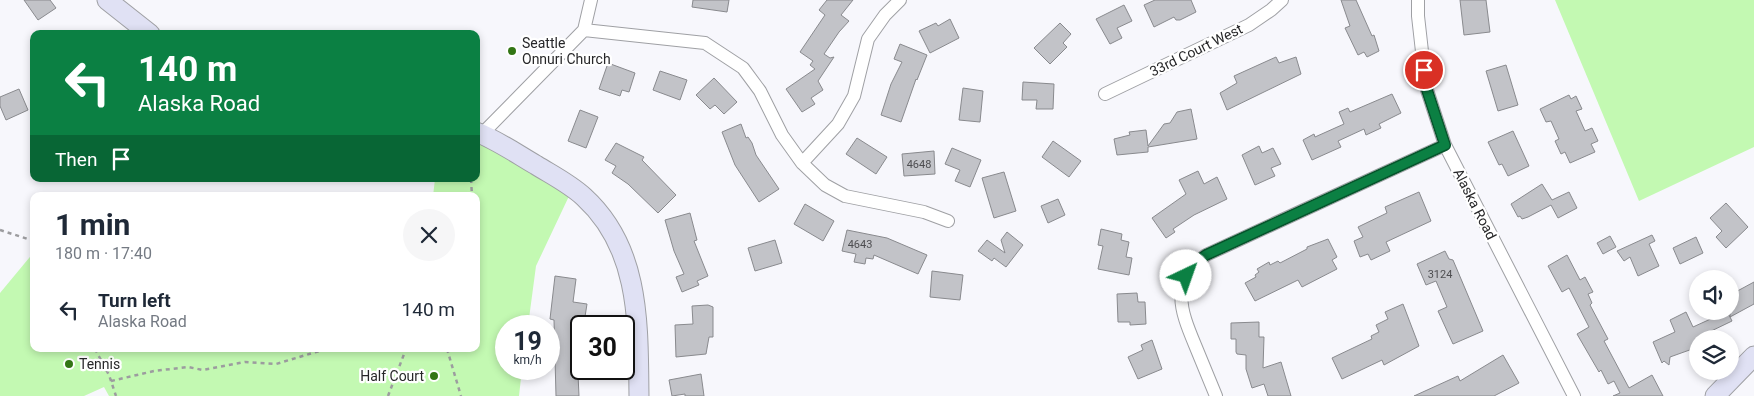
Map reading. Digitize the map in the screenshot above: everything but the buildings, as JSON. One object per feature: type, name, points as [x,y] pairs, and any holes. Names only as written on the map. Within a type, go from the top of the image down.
[{"type":"street","points":[[108,0],[145,30]]},
{"type":"street","points":[[480,132],[584,30],[591,0]]},
{"type":"street","points":[[802,163],[838,124],[854,96],[868,39],[885,15],[900,0]]},
{"type":"street","name":"33rd Court West","points":[[1104,94],[1249,25],[1272,10],[1282,0]]},
{"type":"street","name":"Alaska Road","points":[[1418,0],[1426,87],[1445,145],[1574,396]]},
{"type":"street","points":[[584,30],[705,43],[723,53],[743,68],[760,91],[782,135],[802,163],[825,185],[845,196],[924,212],[948,221]]},
{"type":"street","points":[[480,134],[583,195],[612,230],[623,249],[635,302],[639,396]]},
{"type":"street","points":[[1216,396],[1182,313],[1181,296],[1186,276],[1195,263],[1206,255],[1445,145]]},
{"type":"street","points":[[1715,396],[1754,356]]},
{"type":"path","points":[[0,230],[30,240]]},
{"type":"path","points":[[96,352],[111,381],[116,396]]},
{"type":"path","points":[[111,381],[154,371],[188,367],[203,370],[245,362],[276,364],[316,352]]},
{"type":"path","points":[[388,396],[405,352]]},
{"type":"path","points":[[448,352],[461,396]]},
{"type":"green space","points":[[1555,0],[1754,0],[1754,147],[1639,201]]},
{"type":"green space","points":[[480,139],[570,194],[536,266],[529,315],[495,315],[495,380],[521,380],[519,396],[109,396],[104,387],[84,396],[0,396],[0,293],[30,257],[30,352],[480,352],[480,192],[433,192],[435,182],[480,182]]},
{"type":"place","name":"Seattle Onnuri Church","points":[[512,51]]},
{"type":"place","name":"Tennis","points":[[69,364]]},
{"type":"place","name":"Half Court","points":[[434,376]]},
{"type":"route","points":[[1186,276],[1195,263],[1206,255],[1445,145],[1426,87],[1424,70]]}]
